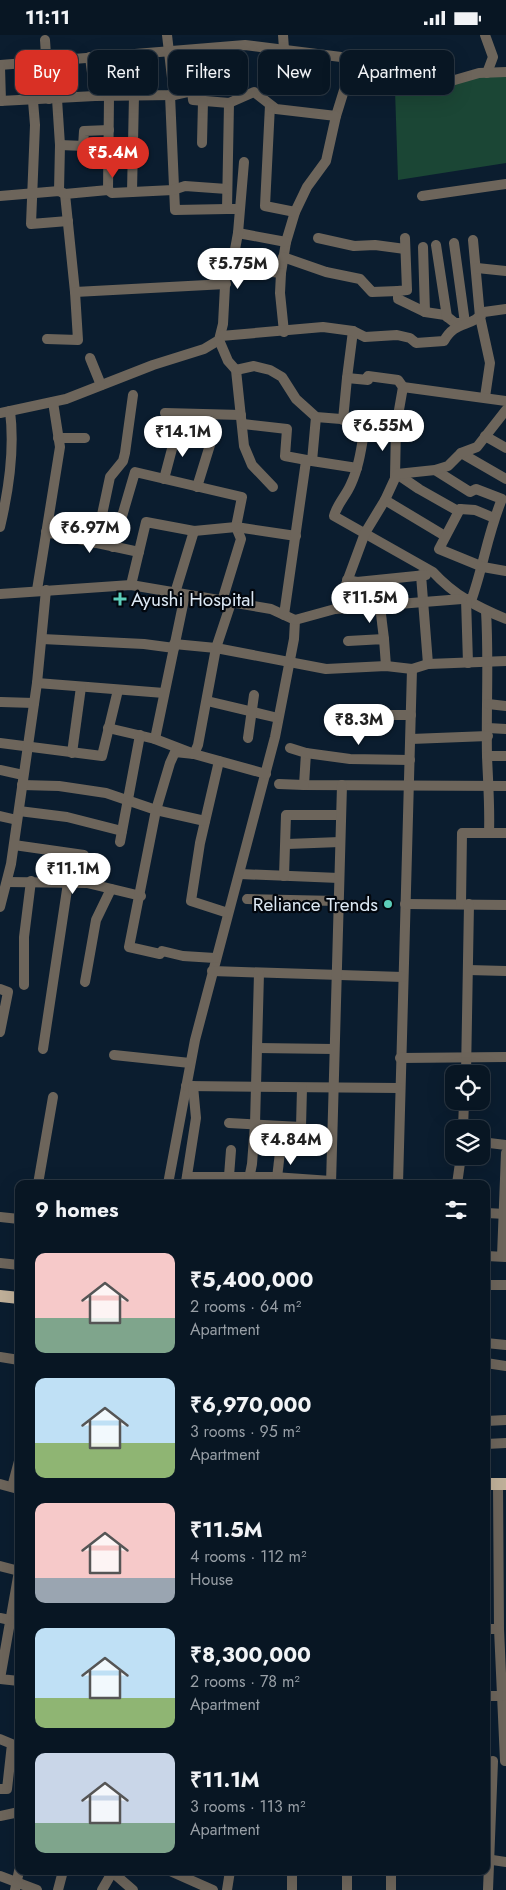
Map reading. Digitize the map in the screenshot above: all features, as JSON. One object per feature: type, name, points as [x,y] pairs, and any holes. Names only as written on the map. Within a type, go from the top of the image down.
[{"type":"main road","points":[[0,1296],[15,1298]]},
{"type":"street","points":[[168,35],[169,50],[245,45],[340,57]]},
{"type":"street","points":[[283,35],[284,49]]},
{"type":"street","points":[[485,35],[493,57],[487,73]]},
{"type":"street","points":[[45,40],[45,50]]},
{"type":"street","points":[[15,64],[0,66],[0,101],[134,95],[132,192]]},
{"type":"street","points":[[454,80],[479,73],[506,72]]},
{"type":"street","points":[[192,95],[192,100],[229,103],[254,93],[276,109],[336,116]]},
{"type":"street","points":[[48,339],[78,339],[68,221],[62,192],[60,145],[52,95]]},
{"type":"street","points":[[172,95],[174,210],[239,209]]},
{"type":"street","points":[[284,332],[280,293],[286,242],[295,212],[307,187],[326,161],[343,95]]},
{"type":"street","points":[[108,191],[109,97]]},
{"type":"street","points":[[33,101],[35,125],[31,224],[68,221]]},
{"type":"street","points":[[202,143],[203,101]]},
{"type":"street","points":[[227,209],[229,103]]},
{"type":"street","points":[[270,105],[265,206],[295,212]]},
{"type":"street","points":[[83,147],[84,131],[108,130]]},
{"type":"street","points":[[60,145],[109,147]]},
{"type":"street","points":[[232,266],[238,233],[244,162]]},
{"type":"street","points":[[422,196],[506,184]]},
{"type":"street","points":[[0,196],[62,192],[108,191],[112,193],[173,190],[185,186],[227,189]]},
{"type":"street","points":[[238,233],[286,242]]},
{"type":"street","points":[[318,238],[354,246],[376,245],[405,249]]},
{"type":"street","points":[[283,257],[326,271],[360,279],[372,292],[407,290],[405,238]]},
{"type":"street","points":[[473,240],[480,317],[490,363],[485,397]]},
{"type":"street","points":[[454,243],[465,323]]},
{"type":"street","points":[[436,245],[447,317]]},
{"type":"street","points":[[423,247],[425,312]]},
{"type":"street","points":[[272,487],[248,458],[244,446],[236,370],[228,361],[220,338],[226,267],[232,266],[281,273]]},
{"type":"street","points":[[477,268],[506,271]]},
{"type":"street","points":[[75,292],[226,284]]},
{"type":"street","points":[[398,291],[398,299],[425,312],[447,317],[455,323],[465,323]]},
{"type":"street","points":[[0,527],[7,499],[13,437],[5,412],[53,402],[153,365],[204,349],[220,338],[323,327],[353,331],[365,337],[397,335],[410,337],[416,343],[438,342],[444,341],[450,330],[480,317],[484,312],[506,309]]},
{"type":"street","points":[[343,420],[353,331]]},
{"type":"street","points":[[90,358],[101,385]]},
{"type":"street","points":[[236,370],[254,366],[270,370],[282,377],[296,399],[316,417],[367,420],[396,427]]},
{"type":"street","points":[[335,609],[365,533],[385,500],[396,475],[396,427],[402,387],[398,380],[368,376],[368,380],[347,378]]},
{"type":"street","points":[[402,387],[506,401]]},
{"type":"street","points":[[96,543],[110,477],[123,461],[133,395]]},
{"type":"street","points":[[0,907],[11,864],[38,683],[42,639],[42,590],[46,533],[60,447],[53,402]]},
{"type":"street","points":[[166,413],[242,420],[287,429],[285,456],[357,468]]},
{"type":"street","points":[[396,475],[435,470],[448,466],[460,453],[476,447],[504,416]]},
{"type":"street","points":[[284,615],[316,417]]},
{"type":"street","points":[[366,421],[357,468],[351,484],[336,507],[334,516],[435,575],[466,600],[506,619]]},
{"type":"street","points":[[164,479],[177,430]]},
{"type":"street","points":[[485,436],[506,448]]},
{"type":"street","points":[[58,438],[85,438]]},
{"type":"street","points":[[197,487],[210,445]]},
{"type":"street","points":[[460,453],[506,479]]},
{"type":"street","points":[[435,470],[470,492],[476,489],[502,499],[494,518],[483,567],[466,600],[468,663]]},
{"type":"street","points":[[113,547],[135,473],[242,497],[236,527],[241,539],[216,648],[198,745],[194,754]]},
{"type":"street","points":[[396,475],[458,511],[460,509],[475,511],[494,518]]},
{"type":"street","points":[[385,500],[444,536]]},
{"type":"street","points":[[460,509],[444,536],[439,549],[483,567],[506,571]]},
{"type":"street","points":[[130,585],[146,522],[194,531],[236,527],[296,536]]},
{"type":"street","points":[[155,739],[174,646],[180,594],[194,531]]},
{"type":"street","points":[[46,533],[139,552]]},
{"type":"street","points":[[421,575],[428,664]]},
{"type":"street","points":[[347,579],[357,582],[435,575]]},
{"type":"street","points":[[0,594],[130,585],[271,609],[295,620],[335,609],[466,600]]},
{"type":"street","points":[[380,606],[386,666]]},
{"type":"street","points":[[486,611],[489,661],[487,756],[490,786],[489,833]]},
{"type":"street","points":[[294,1180],[249,1180],[229,1176],[211,1180],[187,1180],[196,1118],[190,1086],[190,1063],[215,958],[240,874],[266,774],[290,663],[295,620]]},
{"type":"street","points":[[42,639],[216,648],[326,669],[386,666],[412,669],[428,664],[506,661]]},
{"type":"street","points":[[348,641],[384,639]]},
{"type":"street","points":[[398,1180],[402,977],[412,669]]},
{"type":"street","points":[[38,683],[164,693]]},
{"type":"street","points":[[72,753],[81,687]]},
{"type":"street","points":[[0,743],[102,756],[118,690]]},
{"type":"street","points":[[248,738],[254,695]]},
{"type":"street","points":[[207,701],[278,718]]},
{"type":"street","points":[[0,702],[34,703]]},
{"type":"street","points":[[488,704],[506,706]]},
{"type":"street","points":[[365,715],[411,715]]},
{"type":"street","points":[[108,728],[155,739],[194,754],[266,774]]},
{"type":"street","points":[[411,739],[506,729]]},
{"type":"street","points":[[120,842],[126,801],[140,735]]},
{"type":"street","points":[[290,748],[306,753],[350,759],[410,760]]},
{"type":"street","points":[[194,754],[175,752],[170,763],[156,810],[141,896],[129,947],[160,954],[162,951],[183,956],[215,958]]},
{"type":"street","points":[[304,785],[306,753]]},
{"type":"street","points":[[487,756],[506,756]]},
{"type":"street","points":[[219,761],[205,821],[191,901],[228,913]]},
{"type":"street","points":[[0,770],[23,780],[106,793],[156,810],[205,821]]},
{"type":"street","points":[[280,784],[506,786]]},
{"type":"street","points":[[331,1180],[335,975],[342,785]]},
{"type":"street","points":[[284,876],[287,844],[286,815],[341,815]]},
{"type":"street","points":[[0,816],[67,817],[122,831]]},
{"type":"street","points":[[466,1065],[468,970],[462,833],[506,833]]},
{"type":"street","points":[[287,844],[340,843]]},
{"type":"street","points":[[14,845],[84,855],[80,882]]},
{"type":"street","points":[[0,861],[11,864]]},
{"type":"street","points":[[240,874],[338,878]]},
{"type":"street","points":[[24,985],[24,937],[31,881]]},
{"type":"street","points":[[7,882],[80,882],[141,896]]},
{"type":"street","points":[[43,1049],[68,883]]},
{"type":"street","points":[[84,982],[96,920],[111,889]]},
{"type":"street","points":[[247,899],[338,901]]},
{"type":"street","points":[[405,904],[506,905]]},
{"type":"street","points":[[468,970],[506,971]]},
{"type":"street","points":[[212,971],[402,977]]},
{"type":"street","points":[[249,1180],[255,1124],[259,973]]},
{"type":"street","points":[[0,989],[8,992],[0,1031]]},
{"type":"street","points":[[257,1048],[334,1049]]},
{"type":"street","points":[[114,1055],[190,1063]]},
{"type":"street","points":[[400,1058],[506,1057]]},
{"type":"street","points":[[190,1086],[399,1088]]},
{"type":"street","points":[[169,1180],[190,1086]]},
{"type":"street","points":[[229,1123],[301,1127],[302,1088]]},
{"type":"street","points":[[39,1180],[54,1097]]},
{"type":"street","points":[[490,1143],[506,1145]]},
{"type":"street","points":[[229,1176],[231,1150]]},
{"type":"street","points":[[275,1179],[280,1152]]},
{"type":"street","points":[[490,1256],[504,1257],[506,1153]]},
{"type":"street","points":[[457,1180],[459,1165]]},
{"type":"street","points":[[490,1213],[504,1214]]},
{"type":"street","points":[[0,1217],[15,1219]]},
{"type":"street","points":[[0,1263],[15,1265]]},
{"type":"street","points":[[490,1285],[506,1285]]},
{"type":"street","points":[[490,1343],[506,1345]]},
{"type":"street","points":[[0,1357],[15,1359]]},
{"type":"street","points":[[490,1364],[506,1366]]},
{"type":"street","points":[[490,1421],[506,1420]]},
{"type":"street","points":[[490,1444],[506,1443]]},
{"type":"street","points":[[0,1484],[15,1488]]},
{"type":"street","points":[[490,1761],[506,1761],[499,1629],[502,1587],[498,1551],[497,1484]]},
{"type":"street","points":[[490,1551],[498,1551]]},
{"type":"street","points":[[0,1566],[15,1570]]},
{"type":"street","points":[[15,1585],[5,1619],[0,1679],[15,1681]]},
{"type":"street","points":[[490,1629],[499,1629]]},
{"type":"street","points":[[490,1696],[502,1696]]},
{"type":"street","points":[[0,1739],[12,1744],[7,1789],[0,1789]]},
{"type":"street","points":[[0,1816],[15,1813]]},
{"type":"street","points":[[490,1859],[506,1862]]},
{"type":"street","points":[[58,1890],[62,1875]]},
{"type":"street","points":[[102,1890],[110,1875]]},
{"type":"street","points":[[116,1875],[133,1890]]},
{"type":"street","points":[[179,1875],[213,1890]]},
{"type":"street","points":[[228,1890],[230,1875]]},
{"type":"street","points":[[292,1875],[292,1890]]},
{"type":"street","points":[[347,1875],[348,1890]]},
{"type":"street","points":[[391,1875],[391,1890]]},
{"type":"street","points":[[488,1875],[488,1890]]},
{"type":"street","points":[[0,1876],[16,1886],[37,1890]]},
{"type":"green space","points":[[506,75],[506,163],[398,180],[395,95],[454,95],[454,80]]},
{"type":"place","name":"Ayushi Hospital","points":[[120,599]]},
{"type":"place","name":"Reliance Trends","points":[[388,904]]}]
